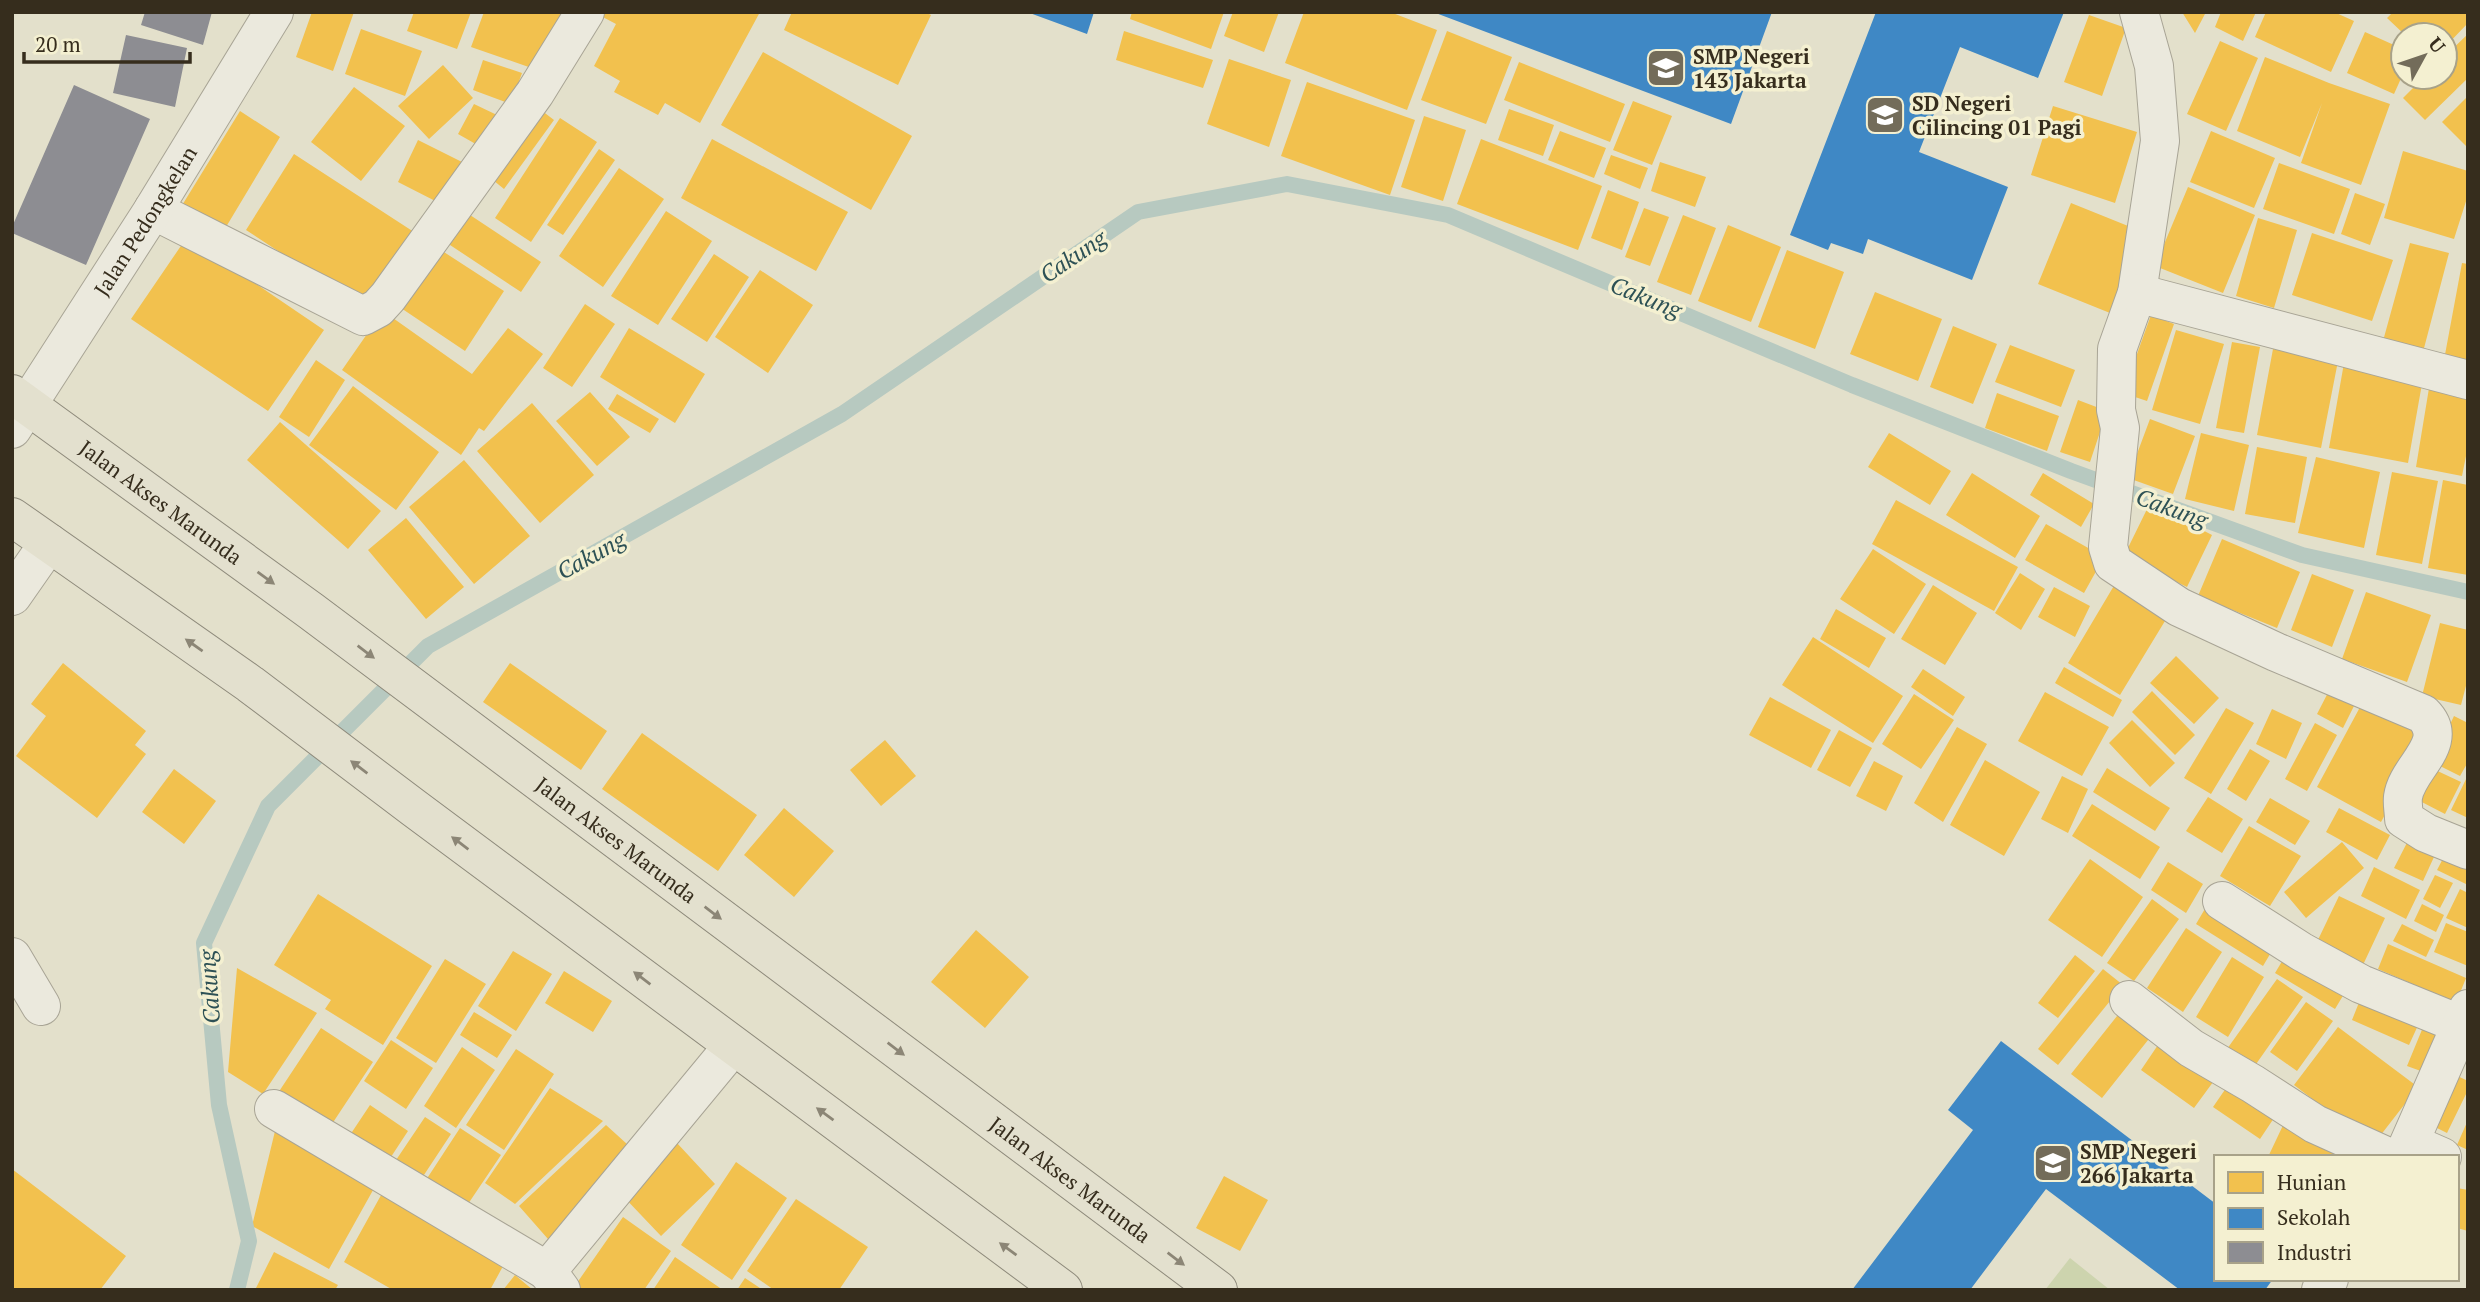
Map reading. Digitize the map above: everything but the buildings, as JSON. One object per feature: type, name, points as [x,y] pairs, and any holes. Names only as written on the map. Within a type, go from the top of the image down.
[{"type":"main road","name":"Jalan Akses Marunda","points":[[17,409],[312,611],[1218,1290]]},
{"type":"main road","points":[[12,517],[250,684],[1063,1290]]},
{"type":"street","name":"Jalan Pedongkelan","points":[[17,409],[153,210],[274,12]]},
{"type":"street","points":[[153,210],[363,316],[370,314],[388,297],[535,93],[585,12]]},
{"type":"street","points":[[2140,12],[2154,65],[2160,141],[2137,293],[2117,348],[2116,410],[2120,428],[2108,547],[2113,563],[2179,607],[2276,652],[2423,714],[2432,723],[2435,736],[2403,795],[2404,819],[2426,833],[2468,850]]},
{"type":"street","points":[[2137,293],[2468,380]]},
{"type":"street","points":[[12,596],[49,543]]},
{"type":"street","points":[[2129,1000],[2191,1048],[2315,1124],[2411,1153],[2465,1017],[2361,984],[2302,952],[2222,901]]},
{"type":"street","points":[[12,957],[41,1006]]},
{"type":"street","points":[[274,1109],[554,1280],[733,1046]]},
{"type":"green space","points":[[2070,1258],[2110,1290],[2045,1290]]},
{"type":"waterway","name":"Cakung","points":[[237,1290],[249,1241],[219,1105],[204,943],[268,806],[428,646],[842,414],[1138,212],[1287,184],[1448,215],[1852,385],[2071,471],[2302,555],[2468,592]]},
{"type":"place","name":"SMP Negeri 143 Jakarta","points":[[1666,68]]},
{"type":"place","name":"SD Negeri Cilincing 01 Pagi","points":[[1885,115]]},
{"type":"place","name":"SMP Negeri 266 Jakarta","points":[[2053,1163]]}]
